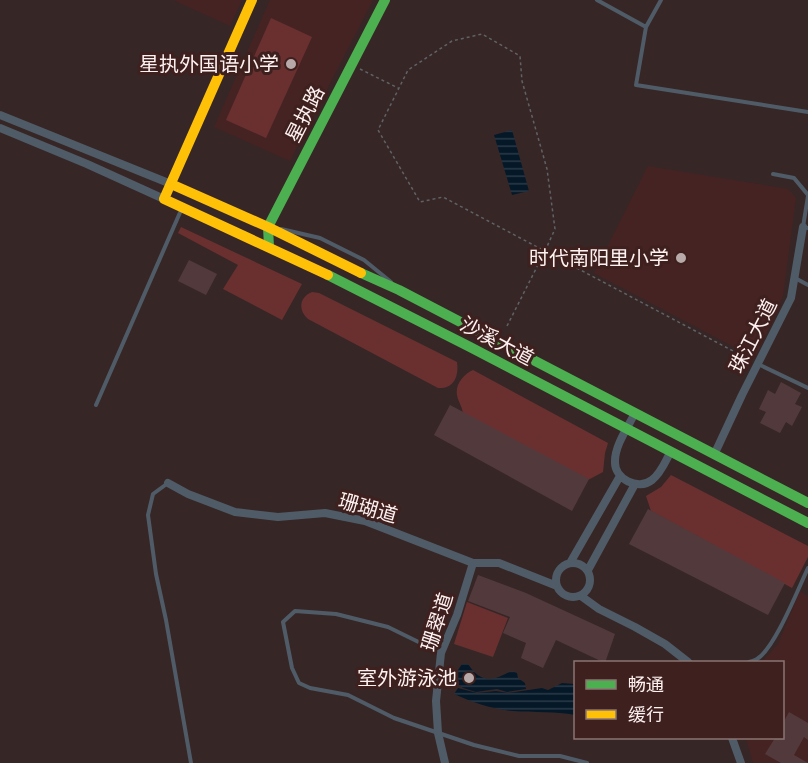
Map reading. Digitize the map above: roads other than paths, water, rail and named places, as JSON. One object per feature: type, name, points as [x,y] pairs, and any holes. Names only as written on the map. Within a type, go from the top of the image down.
[{"type":"main road","points":[[164,199],[252,0]]},
{"type":"main road","name":"星执路","points":[[269,247],[268,227],[385,0]]},
{"type":"main road","name":"沙溪大道","points":[[171,184],[268,227],[399,290],[808,503]]},
{"type":"main road","name":"沙溪大道","points":[[164,199],[269,247],[420,321],[808,523]]},
{"type":"street","points":[[0,115],[171,184]]},
{"type":"street","points":[[0,128],[164,199]]},
{"type":"street","name":"珠江大道","points":[[714,455],[791,298],[806,228]]},
{"type":"street","points":[[635,413],[615,457],[615,468],[620,476],[640,485],[651,481],[661,471],[670,453]]},
{"type":"street","points":[[570,563],[620,476]]},
{"type":"street","name":"珊瑚道","points":[[168,483],[235,512],[278,517],[325,513],[365,520],[473,563],[499,563],[557,586]]},
{"type":"street","points":[[588,570],[635,483]]},
{"type":"street","name":"珊翠道","points":[[445,763],[438,733],[436,700],[441,653],[473,563]]},
{"type":"street","points":[[570,563],[580,564],[588,570],[591,577],[590,585],[581,596],[574,598],[567,596],[557,586],[555,579],[563,566],[570,563]]},
{"type":"street","points":[[581,596],[599,609],[665,644],[686,661]]},
{"type":"street","points":[[732,739],[741,763]]},
{"type":"lane","points":[[597,0],[646,27]]},
{"type":"lane","points":[[661,0],[646,27],[636,85],[808,112]]},
{"type":"lane","points":[[773,174],[794,178],[808,196],[806,228]]},
{"type":"lane","points":[[96,405],[183,207]]},
{"type":"lane","points":[[795,278],[808,285]]},
{"type":"lane","points":[[757,364],[808,388]]},
{"type":"lane","points":[[168,483],[153,494],[148,515],[156,574],[191,763]]},
{"type":"lane","points":[[753,661],[769,648],[808,568]]},
{"type":"lane","points":[[441,653],[388,627],[336,614],[295,611],[283,622],[292,668],[298,683],[309,688],[348,695],[394,718],[474,745],[519,756],[560,756],[587,763]]},
{"type":"water","points":[[512,130],[529,191],[512,195],[494,135]]},
{"type":"water","name":"室外游泳池","points":[[462,664],[468,664],[475,673],[487,679],[510,672],[517,673],[518,678],[525,683],[526,689],[507,692],[497,689],[476,692],[463,688],[454,681],[454,676]]},
{"type":"water","points":[[562,683],[574,684],[574,715],[498,709],[454,694],[458,688],[477,693],[496,691],[508,693],[542,688],[548,690]]},
{"type":"place","name":"星执外国语小学","points":[[291,64]]},
{"type":"place","name":"时代南阳里小学","points":[[681,258]]},
{"type":"place","name":"室外游泳池","points":[[469,678]]}]
